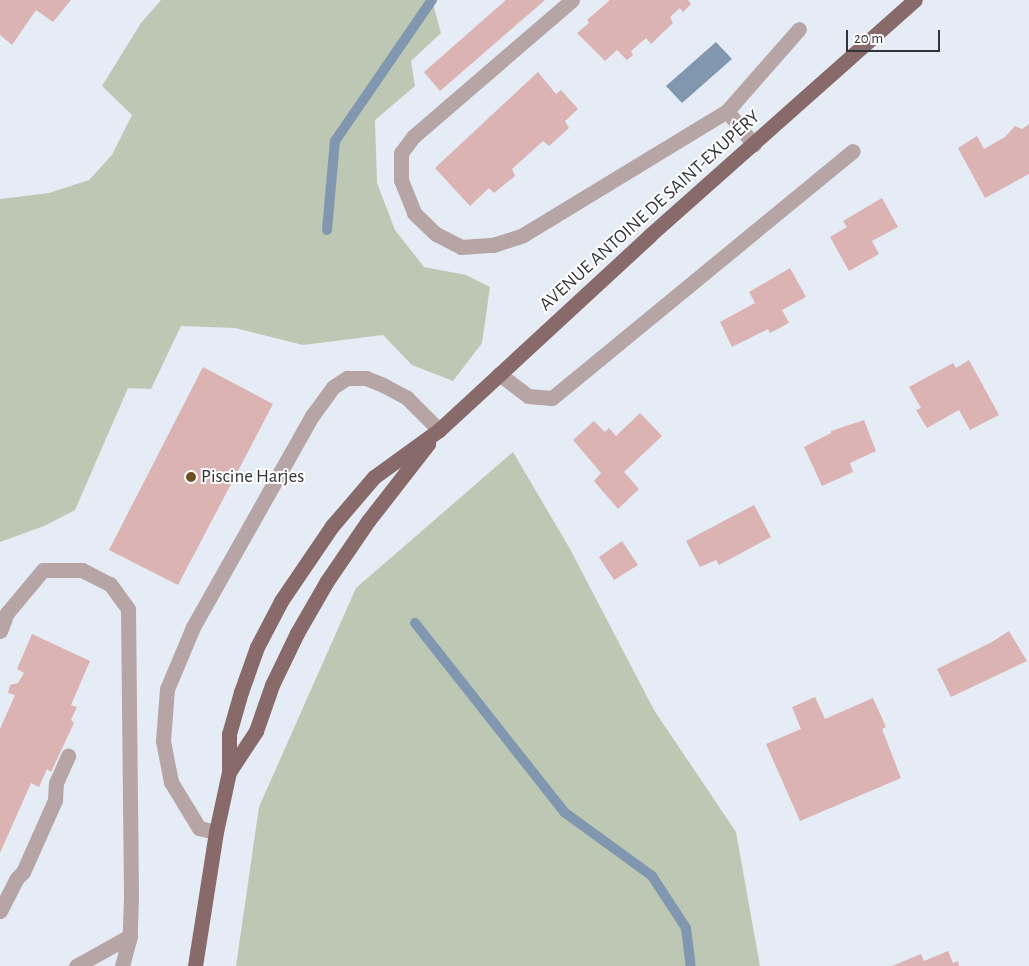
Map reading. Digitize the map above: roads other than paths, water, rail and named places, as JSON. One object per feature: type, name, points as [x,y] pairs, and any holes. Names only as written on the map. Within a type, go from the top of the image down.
[{"type":"main road","name":"AVENUE ANTOINE DE SAINT-EXUPÉRY","points":[[195,966],[216,832],[229,772],[229,734],[241,692],[257,648],[281,601],[332,526],[374,477],[439,430],[650,235],[915,0]]},
{"type":"main road","name":"AVENUE ANTOINE DE SAINT-EXUPÉRY","points":[[229,772],[256,731],[272,685],[296,633],[326,581],[368,521],[439,430]]},
{"type":"street","points":[[572,0],[413,137],[401,153],[401,180],[414,213],[436,234],[461,247],[493,245],[522,235],[727,111],[799,29]]},
{"type":"street","points":[[727,111],[754,144]]},
{"type":"street","points":[[499,374],[528,396],[552,398],[854,151]]},
{"type":"street","points":[[216,832],[199,828],[171,782],[163,741],[167,689],[193,627],[312,416],[333,387],[347,378],[366,378],[407,398],[439,430]]},
{"type":"street","points":[[0,632],[7,613],[43,570],[82,570],[110,584],[128,609],[130,936],[122,966]]},
{"type":"street","points":[[0,911],[16,878],[23,872],[55,800],[56,782],[68,756]]},
{"type":"street","points":[[76,966],[130,936]]},
{"type":"water","points":[[716,42],[732,59],[682,103],[666,86]]},
{"type":"waterway","points":[[327,230],[335,141],[432,0]]},
{"type":"waterway","points":[[415,623],[564,812],[652,876],[686,928],[691,966]]},
{"type":"place","name":"Piscine Harjes","points":[[191,477]]}]
